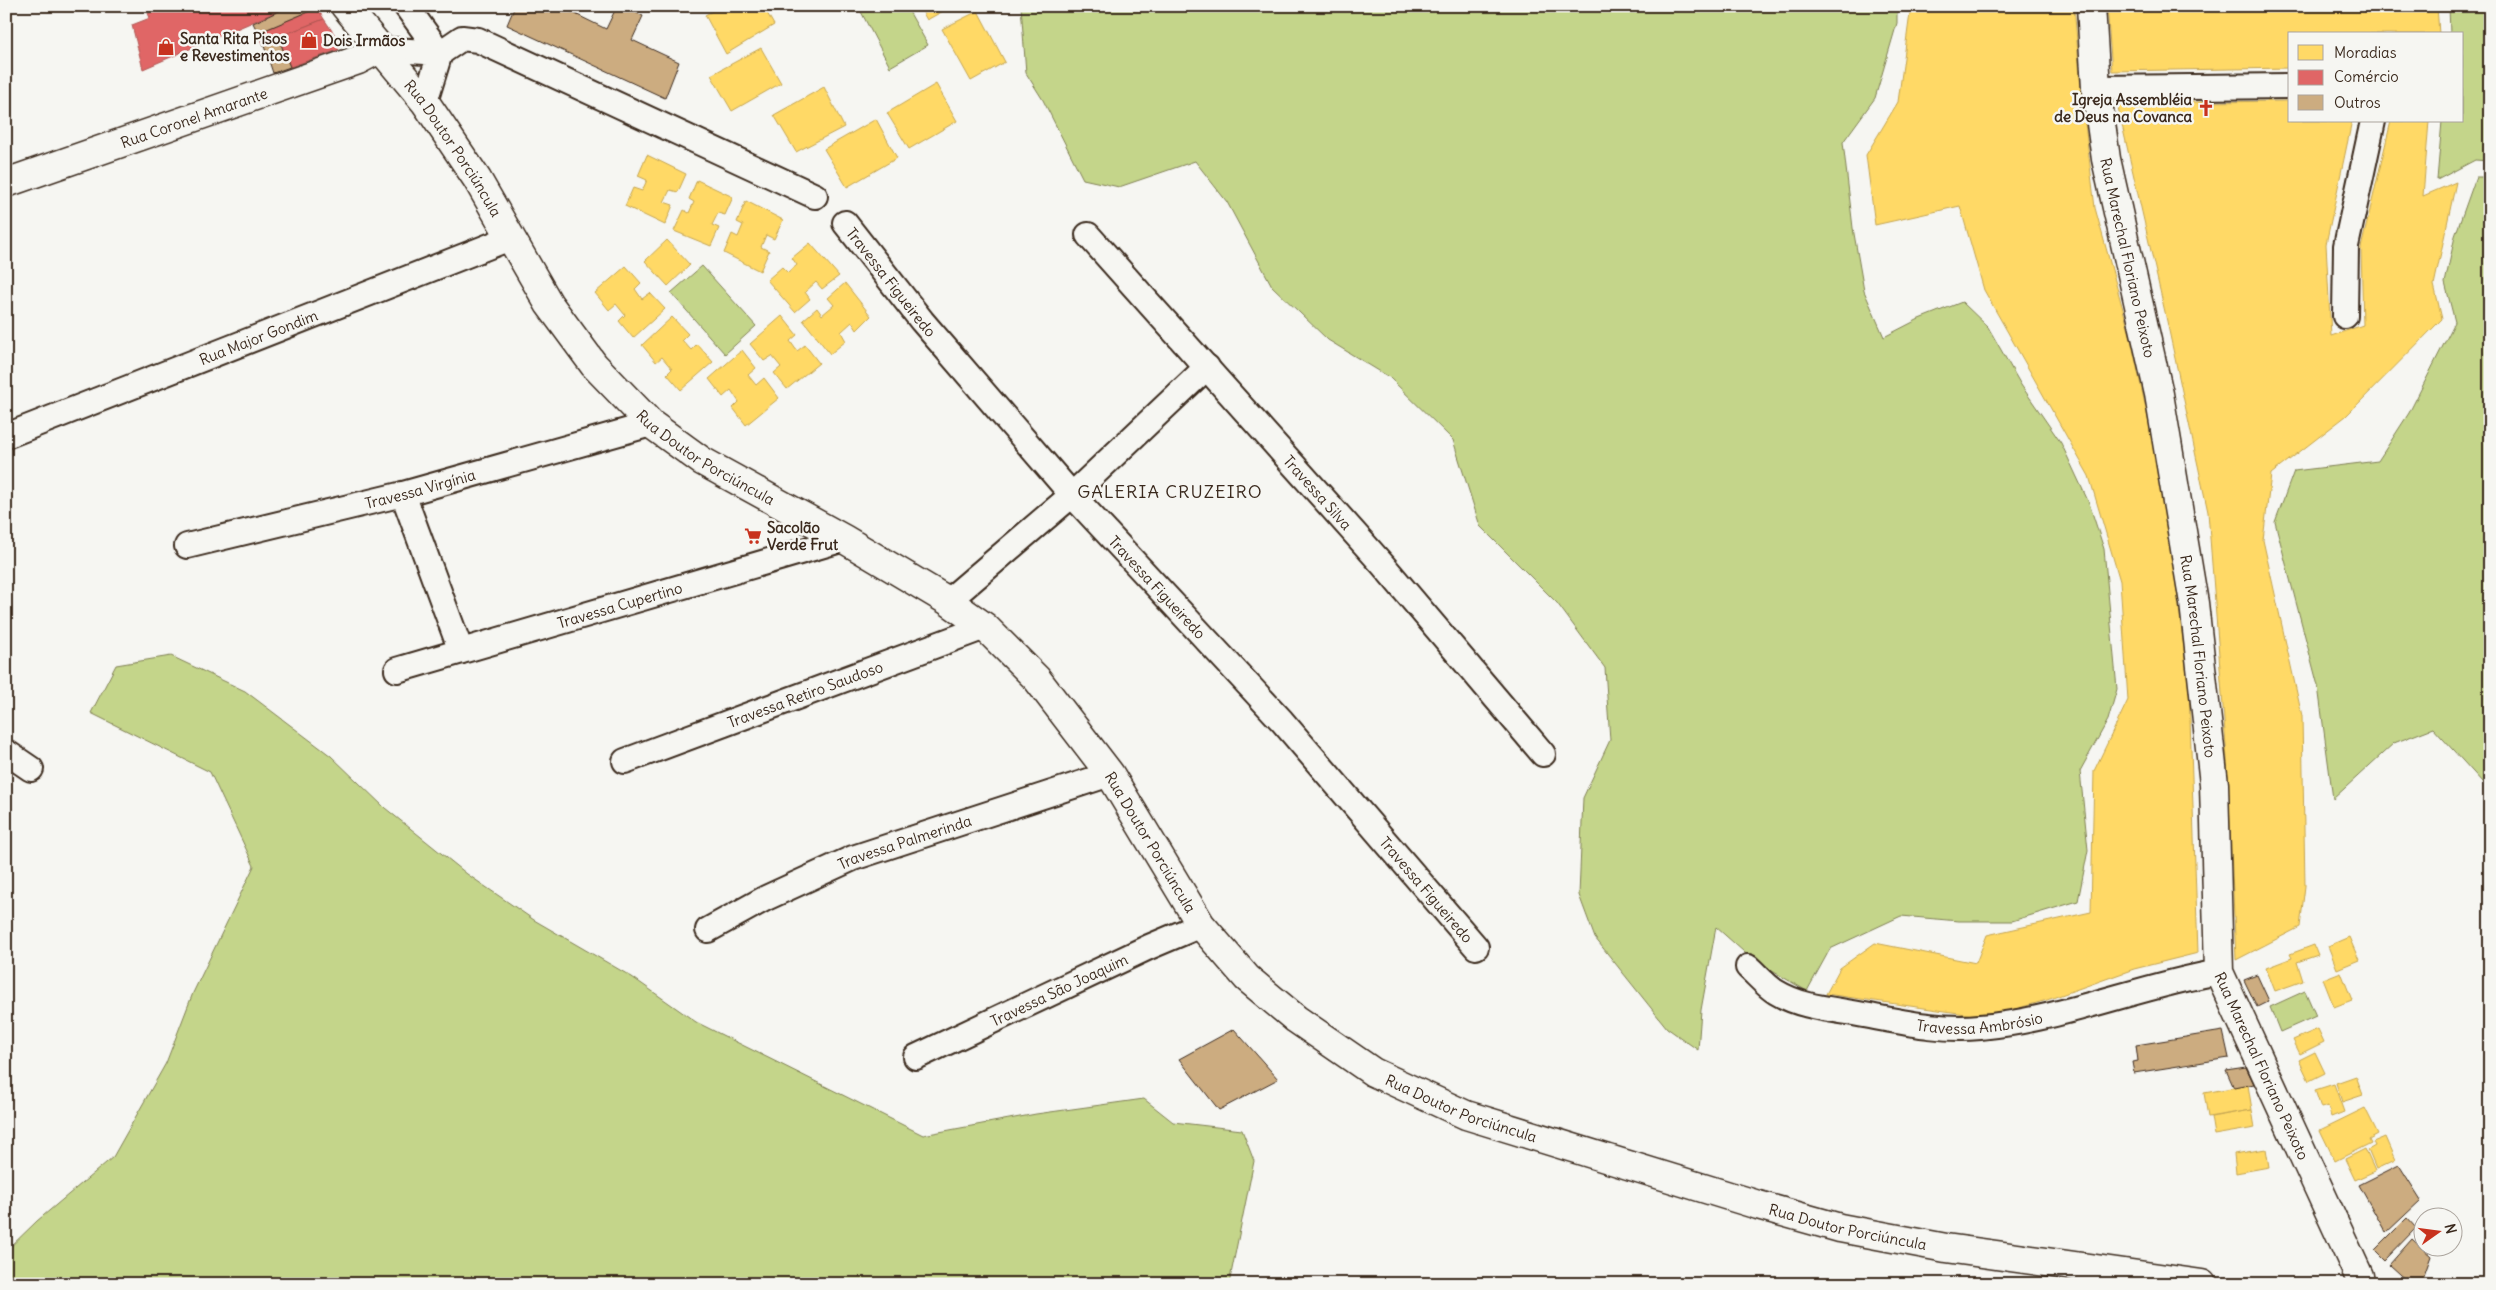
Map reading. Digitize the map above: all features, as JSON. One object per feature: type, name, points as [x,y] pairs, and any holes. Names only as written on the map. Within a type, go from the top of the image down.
[{"type":"main road","name":"Rua Doutor Porciúncula","points":[[345,6],[425,102],[477,179],[549,304],[594,365],[651,424],[702,461],[844,540],[948,601],[985,626],[1037,678],[1110,774],[1201,925],[1247,978],[1296,1019],[1373,1072],[1466,1115],[1840,1228],[1946,1248],[2202,1284]]},
{"type":"main road","name":"Rua Marechal Floriano Peixoto","points":[[2091,6],[2096,88],[2106,159],[2159,394],[2194,603],[2214,784],[2220,972],[2351,1258],[2360,1284]]},
{"type":"main road","name":"Rua Coronel Amarante","points":[[6,183],[358,60],[379,49]]},
{"type":"street","points":[[406,6],[440,53]]},
{"type":"street","points":[[379,49],[440,53],[462,38],[478,40],[815,196]]},
{"type":"street","points":[[425,102],[440,53]]},
{"type":"street","points":[[2096,88],[2288,86]]},
{"type":"street","points":[[2345,316],[2346,246],[2373,122]]},
{"type":"street","name":"Travessa Figueiredo","points":[[845,223],[922,321],[1072,495],[1282,721],[1476,947]]},
{"type":"street","name":"Travessa Silva","points":[[1088,235],[1383,566],[1543,754]]},
{"type":"street","name":"Rua Major Gondim","points":[[6,436],[510,238]]},
{"type":"street","points":[[948,601],[1072,495],[1207,367]]},
{"type":"street","name":"Travessa Virgínia","points":[[187,546],[403,494],[651,424]]},
{"type":"street","points":[[403,494],[461,651]]},
{"type":"street","name":"Travessa Cupertino","points":[[397,670],[844,540]]},
{"type":"street","name":"Travessa Retiro Saudoso","points":[[625,760],[985,626]]},
{"type":"street","points":[[6,752],[31,769]]},
{"type":"street","name":"Travessa Palmerinda","points":[[708,930],[766,898],[853,858],[1110,774]]},
{"type":"street","name":"Travessa São Joaquim","points":[[916,1057],[1149,947],[1201,925]]},
{"type":"street","name":"Travessa Ambrósio","points":[[1748,967],[1776,992],[1800,1003],[1915,1025],[1945,1028],[1979,1027],[2022,1022],[2181,978],[2220,972]]},
{"type":"green space","points":[[858,6],[906,6],[928,45],[890,67]]},
{"type":"green space","points":[[1021,6],[1897,6],[1897,23],[1875,98],[1843,142],[1853,228],[1864,291],[1884,337],[1919,319],[1962,302],[1988,327],[2021,385],[2061,443],[2089,503],[2104,549],[2117,689],[2108,720],[2080,771],[2088,850],[2078,901],[2012,921],[1959,921],[1901,916],[1830,949],[1807,991],[1753,960],[1716,927],[1701,1010],[1698,1050],[1667,1028],[1595,938],[1579,895],[1583,798],[1610,740],[1605,668],[1557,603],[1480,526],[1453,440],[1389,377],[1328,340],[1272,286],[1227,202],[1195,161],[1119,187],[1083,179],[1043,100],[1026,73]]},
{"type":"green space","points":[[2449,6],[2490,6],[2490,161],[2475,160],[2437,180],[2442,122],[2464,122],[2464,32],[2450,32]]},
{"type":"green space","points":[[2476,177],[2490,177],[2490,782],[2483,783],[2433,728],[2394,743],[2333,799],[2318,686],[2275,522],[2294,471],[2378,461],[2409,413],[2455,322],[2445,283],[2455,236]]},
{"type":"green space","points":[[702,266],[756,326],[725,354],[671,293]]},
{"type":"green space","points":[[171,656],[245,691],[331,756],[385,808],[467,874],[534,920],[632,977],[696,1022],[923,1135],[1036,1114],[1144,1099],[1173,1122],[1242,1130],[1254,1161],[1229,1284],[6,1284],[6,1251],[37,1221],[113,1157],[166,1063],[193,993],[254,866],[210,772],[91,713],[116,665]]},
{"type":"green space","points":[[2305,991],[2316,1016],[2280,1032],[2270,1007]]},
{"type":"building: Moradias","points":[[722,6],[763,6],[774,25],[726,54],[705,15]]},
{"type":"building: Moradias","points":[[919,6],[952,6],[927,20]]},
{"type":"building: Moradias","points":[[1911,6],[2074,6],[2081,89],[2095,208],[2130,335],[2166,502],[2189,690],[2198,953],[2134,969],[2047,1000],[1987,1017],[1826,994],[1840,968],[1875,943],[1976,963],[1987,935],[2091,912],[2094,771],[2128,700],[2120,581],[2089,476],[1984,290],[1960,206],[1875,225],[1866,155],[1898,102]]},
{"type":"building: Moradias","points":[[2107,6],[2437,6],[2439,32],[2288,32],[2288,68],[2112,71]]},
{"type":"building: Moradias","points":[[978,11],[1005,62],[971,81],[942,29]]},
{"type":"building: Moradias","points":[[761,48],[781,83],[732,111],[711,75]]},
{"type":"building: Moradias","points":[[936,84],[957,121],[909,149],[887,113]]},
{"type":"building: Moradias","points":[[824,87],[844,127],[796,152],[774,115]]},
{"type":"building: Moradias","points":[[2288,101],[2288,122],[2352,122],[2326,244],[2331,336],[2363,325],[2361,248],[2391,122],[2429,122],[2423,196],[2456,182],[2434,285],[2442,319],[2346,416],[2271,474],[2263,540],[2302,716],[2305,886],[2300,927],[2236,960],[2227,759],[2208,512],[2117,103]]},
{"type":"building: Moradias","points":[[876,119],[897,158],[847,187],[824,149]]},
{"type":"building: Moradias","points":[[647,155],[686,174],[678,192],[670,190],[664,202],[673,205],[665,225],[625,206],[633,188],[642,191],[647,180],[638,176]]},
{"type":"building: Moradias","points":[[697,180],[733,197],[725,215],[718,213],[712,225],[719,228],[711,246],[674,231],[684,210],[689,213],[694,202],[689,199]]},
{"type":"building: Moradias","points":[[746,201],[783,220],[774,239],[766,235],[761,247],[769,251],[760,271],[724,253],[732,234],[738,237],[743,225],[737,222]]},
{"type":"building: Moradias","points":[[667,240],[690,265],[668,286],[645,261]]},
{"type":"building: Moradias","points":[[810,243],[839,276],[822,289],[816,282],[805,292],[810,299],[795,312],[767,280],[782,267],[788,273],[797,265],[792,258]]},
{"type":"building: Moradias","points":[[626,266],[641,283],[635,289],[642,299],[650,293],[665,309],[633,338],[619,321],[625,315],[616,304],[609,310],[595,293]]},
{"type":"building: Moradias","points":[[845,283],[871,316],[857,330],[852,322],[841,332],[846,341],[830,354],[803,320],[817,308],[822,315],[834,305],[828,298]]},
{"type":"building: Moradias","points":[[782,316],[797,335],[790,341],[797,351],[805,345],[819,363],[787,389],[774,373],[781,367],[772,356],[764,361],[750,344]]},
{"type":"building: Moradias","points":[[672,317],[688,334],[682,340],[691,350],[697,344],[713,362],[681,390],[667,374],[672,369],[662,357],[656,362],[642,345]]},
{"type":"building: Moradias","points":[[742,350],[756,368],[748,375],[756,385],[764,378],[779,398],[746,425],[733,408],[739,402],[731,390],[723,397],[709,379]]},
{"type":"building: Moradias","points":[[2349,937],[2359,960],[2337,969],[2328,946]]},
{"type":"building: Moradias","points":[[2314,945],[2318,955],[2297,962],[2303,981],[2275,991],[2266,968],[2292,958],[2290,954]]},
{"type":"building: Moradias","points":[[2341,972],[2352,1000],[2334,1007],[2323,979]]},
{"type":"building: Moradias","points":[[2318,1029],[2324,1042],[2300,1054],[2293,1040]]},
{"type":"building: Moradias","points":[[2315,1052],[2325,1073],[2309,1081],[2299,1060]]},
{"type":"building: Moradias","points":[[2356,1076],[2363,1095],[2342,1102],[2336,1083]]},
{"type":"building: Moradias","points":[[2334,1084],[2344,1112],[2331,1117],[2328,1106],[2321,1108],[2315,1090]]},
{"type":"building: Moradias","points":[[2248,1085],[2252,1110],[2208,1117],[2204,1093]]},
{"type":"building: Moradias","points":[[2365,1108],[2378,1134],[2369,1139],[2371,1143],[2335,1161],[2320,1130]]},
{"type":"building: Moradias","points":[[2252,1110],[2255,1128],[2214,1135],[2211,1117]]},
{"type":"building: Moradias","points":[[2385,1137],[2395,1160],[2376,1169],[2368,1150],[2375,1146],[2373,1142]]},
{"type":"building: Moradias","points":[[2266,1149],[2269,1167],[2236,1173],[2234,1154]]},
{"type":"building: Moradias","points":[[2365,1149],[2375,1171],[2355,1180],[2345,1159]]},
{"type":"building: Comércio","name":"Santa Rita Pisos e Revestimentos","points":[[176,6],[290,6],[143,69],[132,25],[150,18],[148,13]]},
{"type":"building: Comércio","points":[[317,8],[324,19],[263,43],[258,33]]},
{"type":"building: Comércio","name":"Dois Irmãos","points":[[324,19],[341,44],[338,50],[290,67],[278,37]]},
{"type":"building: Outros","points":[[290,6],[315,6],[317,8],[258,33],[253,23]]},
{"type":"building: Outros","points":[[515,6],[559,6],[606,29],[617,6],[622,6],[643,16],[632,40],[679,62],[665,98],[507,25]]},
{"type":"building: Outros","points":[[278,37],[290,67],[273,73],[263,43]]},
{"type":"building: Outros","points":[[2257,975],[2269,1001],[2257,1007],[2244,980]]},
{"type":"building: Outros","points":[[1234,1029],[1278,1079],[1219,1110],[1179,1059]]},
{"type":"building: Outros","points":[[2223,1031],[2229,1058],[2134,1073],[2132,1062],[2138,1061],[2136,1045]]},
{"type":"building: Outros","points":[[2246,1067],[2254,1084],[2234,1088],[2226,1070]]},
{"type":"building: Outros","points":[[2399,1165],[2421,1200],[2386,1233],[2359,1185]]},
{"type":"building: Outros","points":[[2407,1218],[2414,1226],[2414,1230],[2385,1260],[2375,1250]]},
{"type":"building: Outros","points":[[2412,1239],[2414,1241],[2414,1258],[2430,1258],[2421,1284],[2410,1284],[2389,1265]]},
{"type":"place","name":"Dois Irmãos","points":[[309,40]]},
{"type":"place","name":"Santa Rita Pisos e Revestimentos","points":[[166,47]]},
{"type":"place","name":"Igreja Assembléia de Deus na Covanca","points":[[2206,108]]},
{"type":"place","name":"Sacolão Verde Frut","points":[[753,536]]},
{"type":"district","name":"GALERIA CRUZEIRO","points":[[1170,491]]}]
